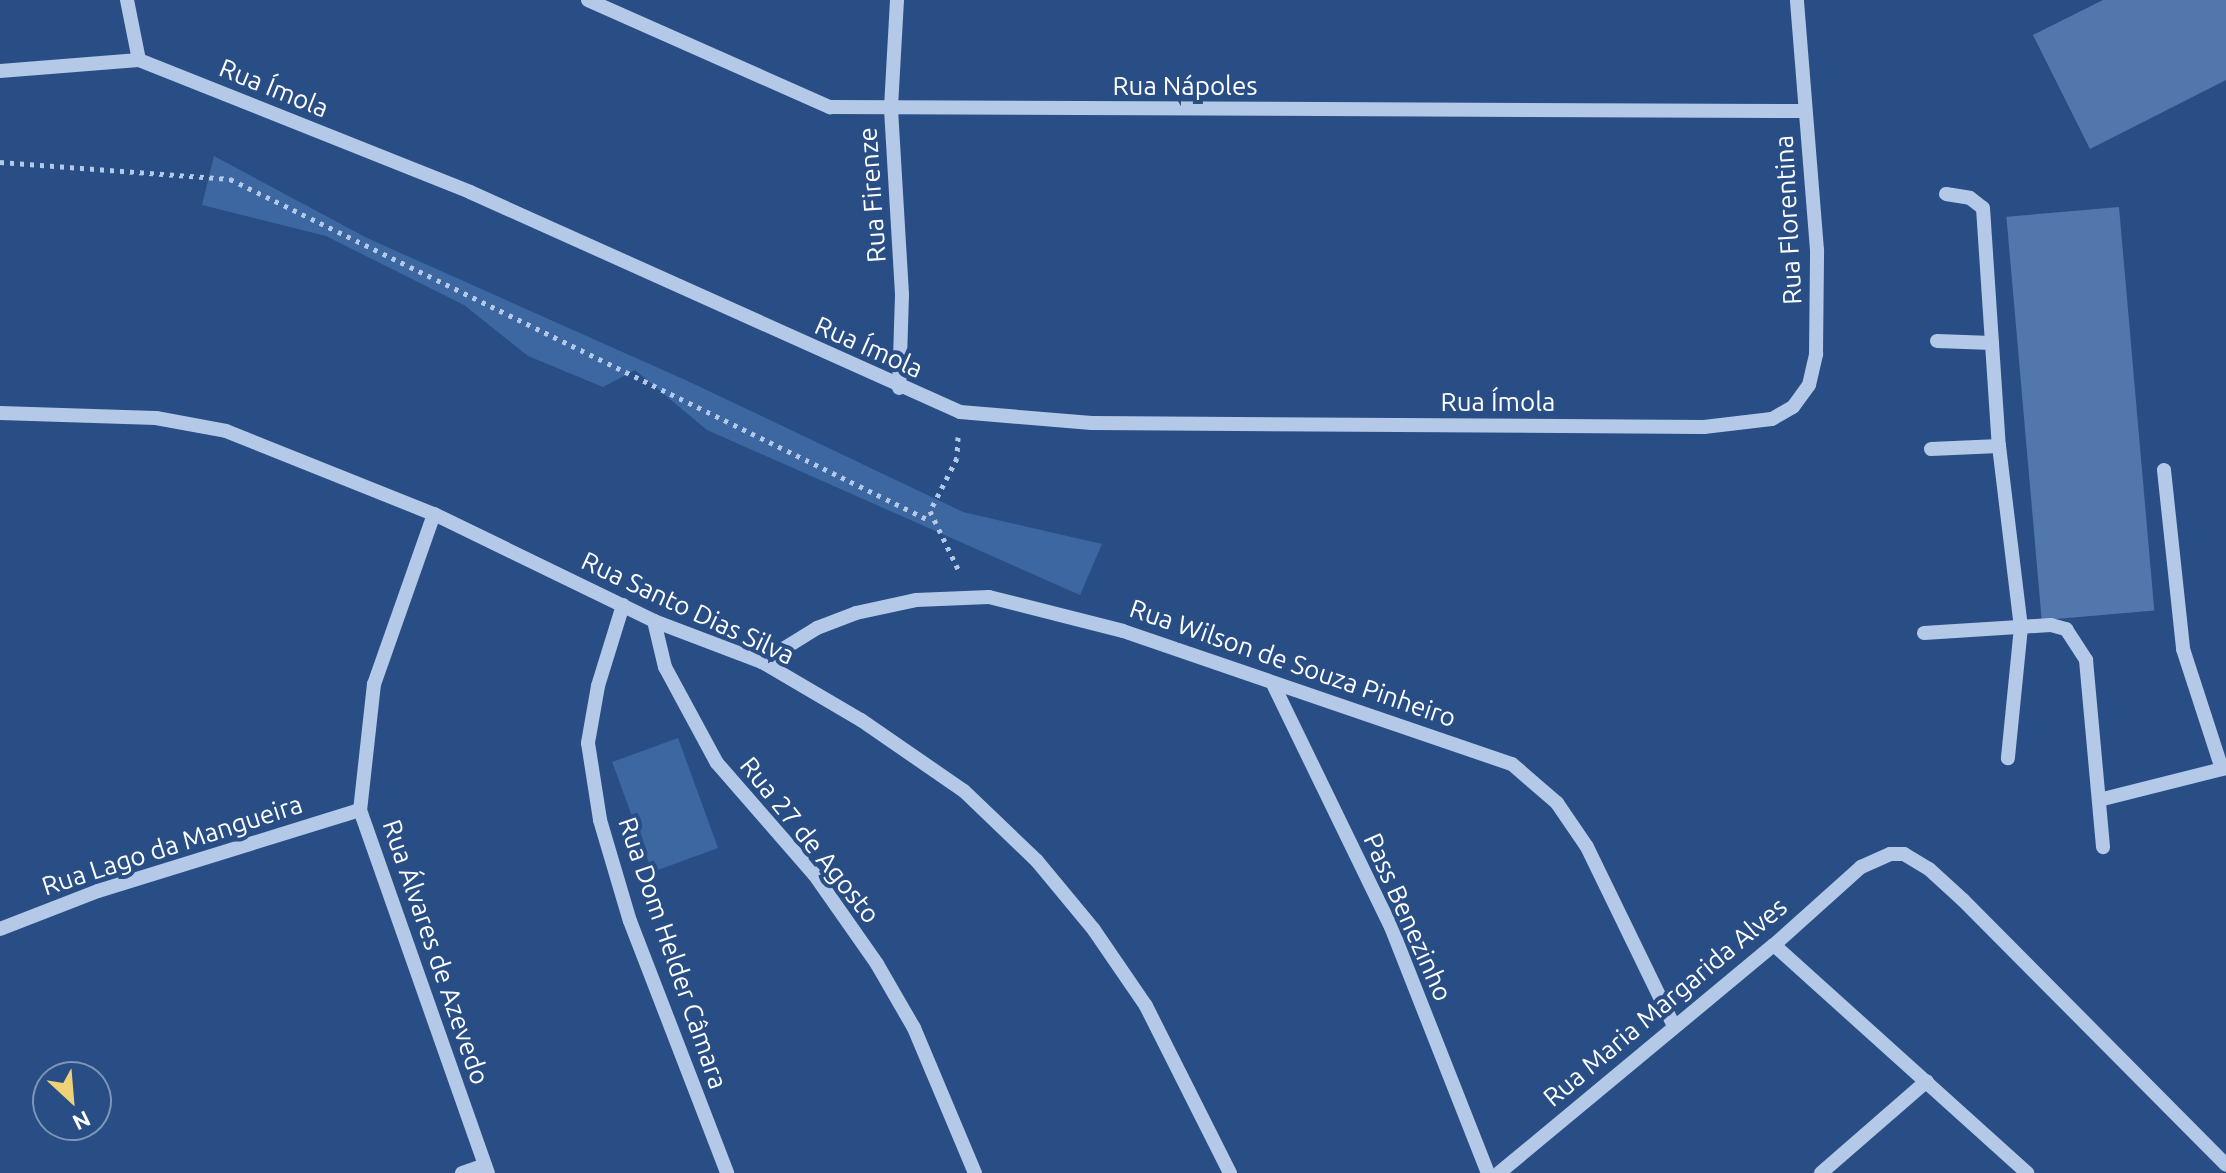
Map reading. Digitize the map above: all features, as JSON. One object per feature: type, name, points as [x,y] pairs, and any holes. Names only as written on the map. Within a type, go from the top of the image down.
[{"type":"street","points":[[127,0],[139,60]]},
{"type":"street","name":"Rua Nápoles","points":[[588,0],[830,107],[1805,111]]},
{"type":"street","name":"Rua Firenze","points":[[897,0],[891,109],[902,295],[899,388]]},
{"type":"street","name":"Rua Florentina","points":[[1772,419],[1793,407],[1809,385],[1816,354],[1817,250],[1797,0]]},
{"type":"street","name":"Rua Ímola","points":[[0,71],[139,60],[470,192],[899,388],[960,412],[1092,423],[1704,427],[1772,419]]},
{"type":"street","points":[[1946,194],[1970,198],[1983,208],[1999,446],[2021,627],[2008,758]]},
{"type":"street","points":[[1937,341],[1992,343]]},
{"type":"street","name":"Rua Santo Dias Silva","points":[[0,413],[156,418],[226,431],[434,514],[654,621],[762,662],[861,720],[964,791],[1037,861],[1094,930],[1146,1006],[1230,1173]]},
{"type":"street","points":[[1931,449],[1999,446]]},
{"type":"street","points":[[2099,800],[2224,768],[2183,649],[2164,470]]},
{"type":"street","name":"Rua Álvares de Azevedo","points":[[434,514],[374,684],[360,810],[486,1169]]},
{"type":"street","name":"Rua Wilson de Souza Pinheiro","points":[[762,662],[817,628],[856,613],[916,600],[976,600],[989,597],[1058,610],[1274,686],[1512,764],[1557,803],[1587,847],[1674,1026]]},
{"type":"street","name":"Rua Dom Helder Câmara","points":[[623,605],[598,686],[588,743],[600,820],[630,921],[727,1173]]},
{"type":"street","name":"Rua 27 de Agosto","points":[[654,621],[665,667],[717,763],[814,874],[884,977],[914,1028],[975,1173]]},
{"type":"street","points":[[1924,633],[2021,627],[2066,629],[2086,660],[2103,847]]},
{"type":"street","name":"Pass Benezinho","points":[[1274,686],[1391,927],[1488,1173]]},
{"type":"street","name":"Rua Lago da Mangueira","points":[[0,929],[98,891],[360,810]]},
{"type":"street","name":"Rua Maria Margarida Alves","points":[[1499,1173],[1774,945],[1861,867],[1890,854],[1904,854],[1929,869],[2226,1165]]},
{"type":"street","points":[[1774,945],[2027,1173]]},
{"type":"street","points":[[1821,1173],[1927,1081]]},
{"type":"street","points":[[462,1173],[486,1169]]},
{"type":"path","points":[[0,162],[230,179],[931,521]]},
{"type":"path","points":[[957,458],[930,511],[931,521],[976,600]]},
{"type":"shaded area","points":[[214,156],[367,238],[692,383],[963,512],[1102,544],[1080,595],[707,430],[635,370],[603,387],[528,356],[464,305],[326,236],[202,205]]},
{"type":"shaded area","points":[[678,738],[718,848],[652,872],[612,762]]},
{"type":"building","points":[[2103,0],[2226,0],[2226,80],[2090,149],[2033,35]]},
{"type":"building","points":[[2119,207],[2154,610],[2042,620],[2006,217]]}]
